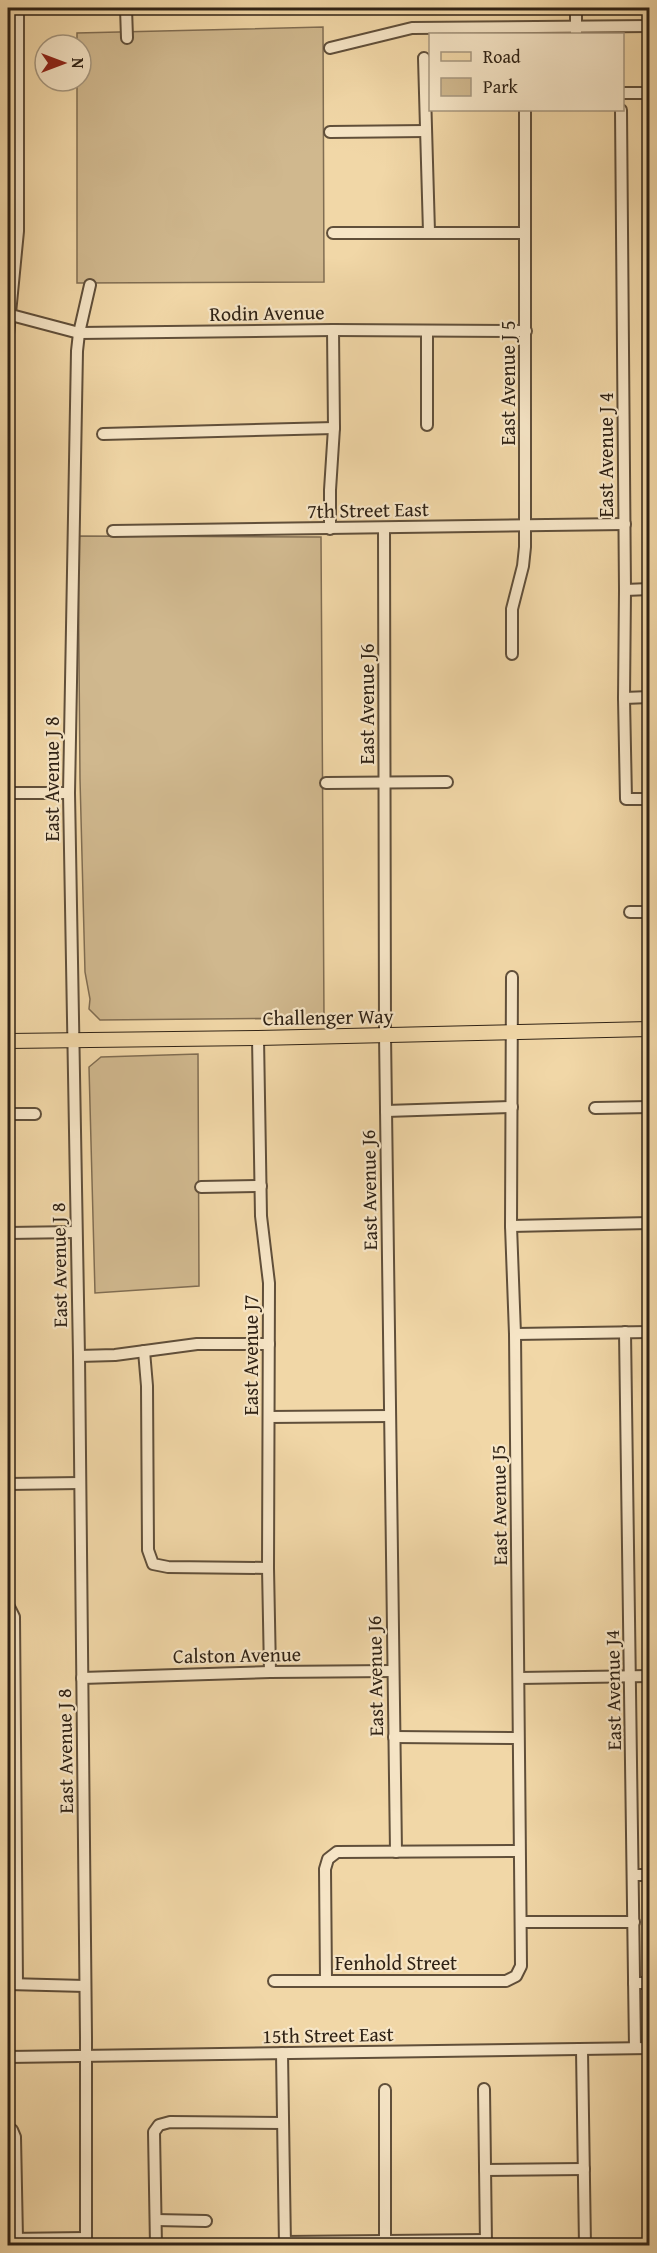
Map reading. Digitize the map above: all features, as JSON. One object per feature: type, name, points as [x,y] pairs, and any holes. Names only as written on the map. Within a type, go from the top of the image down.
[{"type":"main road","name":"Challenger Way","points":[[8,1041],[650,1029]]},
{"type":"street","points":[[8,334],[18,231],[13,35],[18,8]]},
{"type":"street","points":[[126,8],[127,38]]},
{"type":"street","points":[[576,8],[576,31]]},
{"type":"street","points":[[330,48],[412,28],[576,31],[650,26]]},
{"type":"street","points":[[424,58],[429,232]]},
{"type":"street","points":[[624,93],[650,93]]},
{"type":"street","name":"East Avenue J 5","points":[[512,654],[512,609],[525,557],[525,111]]},
{"type":"street","name":"East Avenue J 4","points":[[621,111],[626,799],[650,799]]},
{"type":"street","points":[[330,132],[426,131]]},
{"type":"street","points":[[333,234],[429,232],[525,234]]},
{"type":"street","name":"East Avenue J 8","points":[[86,2242],[79,1356],[69,793],[79,333],[90,285]]},
{"type":"street","name":"Rodin Avenue","points":[[11,315],[79,333],[333,330],[526,331]]},
{"type":"street","points":[[330,529],[334,428],[333,330]]},
{"type":"street","points":[[427,331],[428,425]]},
{"type":"street","points":[[103,434],[334,428]]},
{"type":"street","name":"7th Street East","points":[[113,531],[624,524]]},
{"type":"street","name":"East Avenue J6","points":[[384,528],[385,1035],[396,1852]]},
{"type":"street","points":[[625,590],[650,589]]},
{"type":"street","points":[[624,698],[650,697]]},
{"type":"street","points":[[326,783],[447,782]]},
{"type":"street","points":[[8,793],[69,793]]},
{"type":"street","points":[[630,912],[650,912]]},
{"type":"street","points":[[512,977],[512,1032]]},
{"type":"street","name":"East Avenue J5","points":[[512,1032],[511,1226],[515,1334],[519,1851],[522,1922],[522,1966],[516,1976]]},
{"type":"street","name":"East Avenue J7","points":[[258,1038],[261,1216],[269,1283],[270,1672]]},
{"type":"street","points":[[386,1111],[512,1107]]},
{"type":"street","points":[[595,1108],[650,1107]]},
{"type":"street","points":[[8,1114],[35,1114]]},
{"type":"street","points":[[201,1187],[261,1186]]},
{"type":"street","points":[[511,1226],[650,1223]]},
{"type":"street","points":[[8,1233],[76,1232]]},
{"type":"street","name":"East Avenue J4","points":[[625,1332],[635,2048]]},
{"type":"street","points":[[515,1334],[650,1332]]},
{"type":"street","points":[[79,1356],[115,1355],[197,1344],[269,1344]]},
{"type":"street","points":[[144,1351],[147,1386],[148,1550],[153,1564],[168,1567],[268,1568]]},
{"type":"street","points":[[269,1416],[390,1416]]},
{"type":"street","points":[[8,1484],[80,1483]]},
{"type":"street","points":[[9,1606],[14,1617],[11,1797],[12,1984],[85,1986]]},
{"type":"street","name":"Calston Avenue","points":[[82,1678],[393,1671]]},
{"type":"street","points":[[519,1678],[650,1676]]},
{"type":"street","points":[[394,1737],[518,1738]]},
{"type":"street","points":[[326,1981],[325,1869],[328,1859],[337,1852],[519,1851]]},
{"type":"street","points":[[634,1875],[650,1875]]},
{"type":"street","points":[[522,1922],[634,1922]]},
{"type":"street","name":"Fenhold Street","points":[[274,1981],[506,1981],[516,1976]]},
{"type":"street","points":[[634,1983],[650,1983]]},
{"type":"street","name":"15th Street East","points":[[8,2057],[650,2048]]},
{"type":"street","points":[[582,2050],[585,2246]]},
{"type":"street","points":[[282,2053],[285,2244],[386,2241],[486,2243],[484,2089]]},
{"type":"street","points":[[385,2090],[386,2241]]},
{"type":"street","points":[[156,2246],[154,2132],[159,2125],[170,2122],[283,2123]]},
{"type":"street","points":[[10,2129],[15,2137],[12,2239],[86,2242]]},
{"type":"street","points":[[485,2170],[584,2169]]},
{"type":"street","points":[[156,2220],[206,2222]]},
{"type":"green space","points":[[323,27],[324,282],[77,283],[77,93],[93,93],[93,33],[77,33]]},
{"type":"green space","points":[[80,536],[321,537],[324,1018],[100,1020],[89,1009],[90,999],[85,972],[80,779],[78,539]]},
{"type":"green space","points":[[198,1054],[199,1286],[95,1293],[89,1067],[101,1057]]}]
